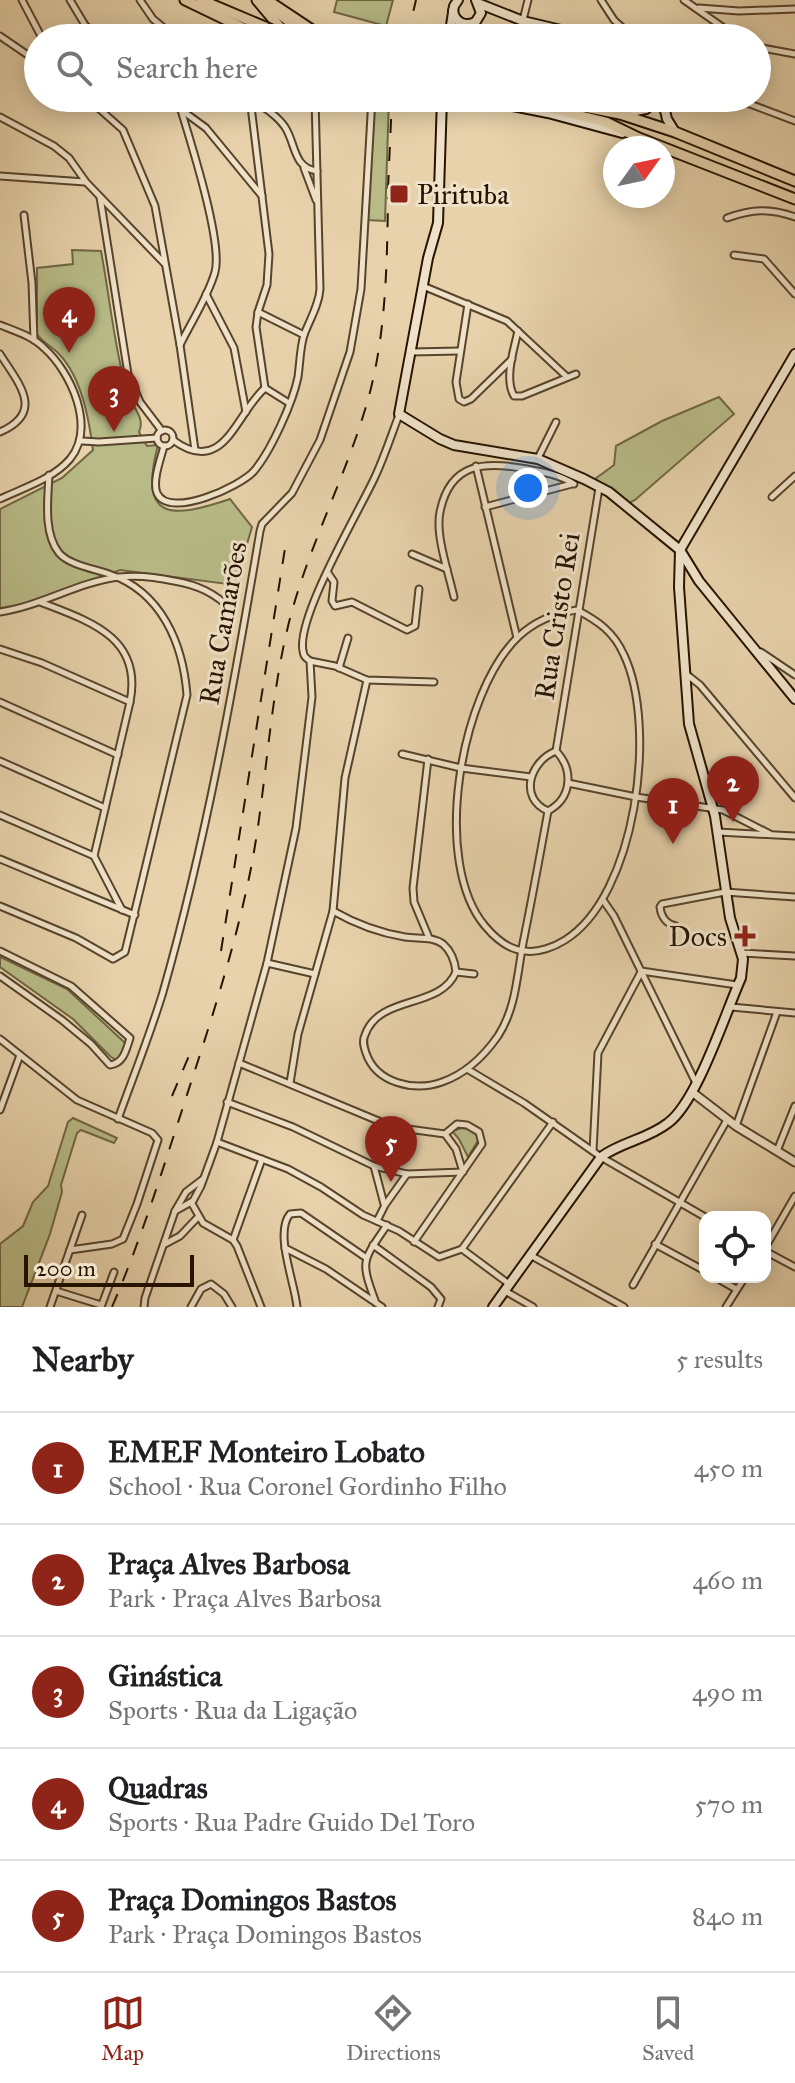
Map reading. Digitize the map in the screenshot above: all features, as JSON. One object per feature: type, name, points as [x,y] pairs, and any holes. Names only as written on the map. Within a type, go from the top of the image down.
[{"type":"main road","points":[[185,0],[242,24]]},
{"type":"main road","points":[[201,0],[247,24]]},
{"type":"main road","points":[[257,0],[277,24]]},
{"type":"main road","points":[[265,0],[289,24]]},
{"type":"main road","points":[[265,0],[302,24]]},
{"type":"main road","points":[[474,24],[478,2],[500,14],[536,24]]},
{"type":"main road","points":[[455,4],[455,17],[461,23],[468,24],[500,14]]},
{"type":"main road","points":[[451,24],[455,4]]},
{"type":"main road","points":[[442,112],[438,223],[422,285],[399,414],[454,445],[538,459],[599,487],[680,550],[699,581],[795,699]]},
{"type":"main road","points":[[539,112],[632,136]]},
{"type":"main road","points":[[579,112],[635,136]]},
{"type":"main road","points":[[606,112],[675,132],[795,181]]},
{"type":"main road","points":[[620,114],[630,112]]},
{"type":"main road","points":[[665,112],[675,132],[675,142]]},
{"type":"main road","points":[[675,151],[795,199]]},
{"type":"main road","points":[[704,162],[705,157],[713,154],[737,162],[745,161]]},
{"type":"main road","points":[[733,174],[756,178],[758,165]]},
{"type":"main road","points":[[493,1307],[597,1154],[656,1131],[678,1115],[692,1092],[730,1007],[743,969],[725,892],[713,808],[689,724],[679,587],[680,550],[792,366],[795,354]]},
{"type":"main road","points":[[679,563],[699,581]]},
{"type":"main road","points":[[679,587],[685,582],[699,581]]},
{"type":"street","points":[[22,0],[35,24]]},
{"type":"street","points":[[70,0],[84,24]]},
{"type":"street","points":[[140,0],[159,24]]},
{"type":"street","points":[[523,21],[528,0]]},
{"type":"street","points":[[601,0],[618,24]]},
{"type":"street","points":[[684,0],[720,24]]},
{"type":"street","points":[[699,8],[795,9]]},
{"type":"street","points":[[0,36],[24,52]]},
{"type":"street","points":[[771,50],[795,54]]},
{"type":"street","points":[[105,112],[130,142],[155,206],[195,450]]},
{"type":"street","points":[[180,345],[215,272],[217,251],[182,112]]},
{"type":"street","points":[[184,112],[206,128],[262,197]]},
{"type":"street","points":[[100,197],[128,374],[140,402],[162,431],[171,433],[173,440],[195,450],[208,450],[227,440],[263,390],[256,327],[267,285],[269,254],[252,112]]},
{"type":"street","points":[[271,112],[285,127],[318,205]]},
{"type":"street","points":[[164,446],[156,485],[157,494],[163,501],[179,504],[226,490],[257,468],[289,403],[297,379],[304,335],[319,297],[315,112]]},
{"type":"street","name":"Rua Camarões","points":[[118,1119],[162,995],[183,917],[237,662],[262,524],[292,493],[320,440],[350,352],[361,289],[371,112]]},
{"type":"street","points":[[771,112],[795,121]]},
{"type":"street","points":[[0,117],[54,146],[69,158],[86,182],[164,263]]},
{"type":"street","points":[[304,167],[317,171]]},
{"type":"street","points":[[0,176],[86,182]]},
{"type":"street","points":[[727,218],[757,209],[771,209],[795,217]]},
{"type":"street","points":[[24,215],[32,283],[34,340]]},
{"type":"street","points":[[734,255],[764,259],[795,294]]},
{"type":"street","points":[[422,285],[496,315],[518,330],[567,377]]},
{"type":"street","points":[[206,293],[234,348],[246,412]]},
{"type":"street","points":[[468,304],[456,392],[459,399],[464,402],[512,359]]},
{"type":"street","points":[[258,312],[304,335]]},
{"type":"street","points":[[0,325],[34,340],[56,361],[70,384],[78,410],[82,441],[69,460],[49,475],[0,499]]},
{"type":"street","points":[[518,330],[510,388],[518,397],[576,374]]},
{"type":"street","points":[[411,352],[460,351]]},
{"type":"street","points":[[0,354],[27,401],[22,416],[0,432]]},
{"type":"street","points":[[241,387],[263,390],[289,403]]},
{"type":"street","points":[[399,414],[375,478],[327,572],[305,631],[302,648],[310,661],[339,668],[367,680],[434,682]]},
{"type":"street","points":[[538,459],[556,422]]},
{"type":"street","points":[[157,438],[162,431]]},
{"type":"street","points":[[82,441],[157,438]]},
{"type":"street","points":[[157,438],[164,446]]},
{"type":"street","points":[[164,446],[173,440]]},
{"type":"street","points":[[454,597],[440,532],[440,512],[454,480],[476,466],[502,464],[545,472],[574,484]]},
{"type":"street","points":[[476,466],[517,638]]},
{"type":"street","points":[[0,906],[76,938],[113,959],[121,957],[128,947],[187,695],[184,662],[175,636],[162,614],[147,598],[118,577],[67,559],[58,552],[47,513],[49,475]]},
{"type":"street","points":[[772,497],[795,476]]},
{"type":"street","points":[[485,507],[584,479]]},
{"type":"street","name":"Rua Cristo Rei","points":[[556,751],[599,487]]},
{"type":"street","points":[[412,554],[448,569]]},
{"type":"street","points":[[327,572],[334,582],[332,601],[335,606],[352,602],[407,630],[415,626],[419,589]]},
{"type":"street","points":[[0,612],[118,577],[153,577],[192,584],[210,591],[233,611]]},
{"type":"street","points":[[40,602],[90,622],[117,642],[131,669],[133,686],[130,702],[94,856]]},
{"type":"street","points":[[577,610],[599,622],[613,635],[625,655],[632,678],[640,739],[636,797],[627,839],[603,900],[576,933],[545,949],[522,951],[501,942],[490,933],[471,904],[459,851],[461,768],[471,725],[494,667],[517,638],[534,624],[549,616],[577,610]]},
{"type":"street","points":[[339,668],[348,638]]},
{"type":"street","points":[[748,642],[795,675]]},
{"type":"street","points":[[0,649],[42,663],[130,702]]},
{"type":"street","points":[[175,1211],[190,1203],[198,1194],[204,1178],[267,963],[296,828],[312,697],[310,661]]},
{"type":"street","points":[[685,674],[700,685],[795,798]]},
{"type":"street","points":[[290,1083],[298,1034],[333,911],[345,778],[367,680]]},
{"type":"street","points":[[0,702],[118,755]]},
{"type":"street","points":[[556,751],[568,769],[568,783],[563,799],[548,811],[535,801],[531,792],[531,777],[537,762],[556,751]]},
{"type":"street","points":[[402,754],[461,768],[531,777]]},
{"type":"street","points":[[428,759],[413,888],[414,902],[429,939]]},
{"type":"street","points":[[0,761],[105,808]]},
{"type":"street","points":[[568,783],[723,810],[770,834]]},
{"type":"street","points":[[333,911],[356,922],[404,937],[441,942],[447,948],[456,972],[450,984],[442,990],[402,1004],[376,1020],[364,1037],[363,1046],[374,1069],[388,1079],[407,1086],[444,1082],[467,1069],[495,1039],[513,1005],[548,811]]},
{"type":"street","points":[[0,815],[94,856],[122,910]]},
{"type":"street","points":[[717,832],[795,836]]},
{"type":"street","points":[[0,859],[135,915]]},
{"type":"street","points":[[676,926],[669,924],[662,916],[662,904],[725,892],[795,897]]},
{"type":"street","points":[[603,900],[696,1083]]},
{"type":"street","points":[[0,951],[71,986],[130,1038],[124,1056],[110,1065],[62,1020],[0,976]]},
{"type":"street","points":[[741,953],[795,956]]},
{"type":"street","points":[[267,963],[315,974]]},
{"type":"street","points":[[641,971],[737,985]]},
{"type":"street","points":[[597,1154],[595,1067],[598,1053],[641,971]]},
{"type":"street","points":[[456,972],[474,974]]},
{"type":"street","points":[[730,1007],[795,1013]]},
{"type":"street","points":[[736,1126],[777,1012]]},
{"type":"street","points":[[0,1039],[77,1100],[152,1133],[158,1140],[123,1239],[112,1244],[70,1250]]},
{"type":"street","points":[[0,1110],[20,1055]]},
{"type":"street","points":[[239,1063],[393,1127],[445,1134],[456,1149],[463,1172]]},
{"type":"street","points":[[467,1069],[553,1122],[597,1154],[699,1214]]},
{"type":"street","points":[[692,1092],[727,1120],[795,1162]]},
{"type":"street","points":[[227,1102],[293,1127],[374,1166],[407,1174],[463,1172]]},
{"type":"street","points":[[777,1151],[795,1106]]},
{"type":"street","points":[[633,1285],[727,1120]]},
{"type":"street","points":[[217,1142],[321,1187],[363,1215],[387,1225],[439,1257],[462,1249],[553,1122]]},
{"type":"street","points":[[414,1242],[482,1144],[482,1137],[475,1128],[462,1124],[457,1124],[445,1134]]},
{"type":"street","points":[[233,1240],[262,1159]]},
{"type":"street","points":[[374,1166],[385,1205]]},
{"type":"street","points":[[377,1221],[407,1174]]},
{"type":"street","points":[[142,1307],[175,1211],[184,1197],[204,1178]]},
{"type":"street","points":[[193,1188],[198,1194]]},
{"type":"street","points":[[771,1238],[795,1196]]},
{"type":"street","points":[[184,1197],[198,1217],[213,1230],[233,1240],[261,1307]]},
{"type":"street","points":[[297,1307],[285,1248],[286,1217],[295,1212],[301,1213],[365,1257]]},
{"type":"street","points":[[50,1307],[82,1215]]},
{"type":"street","points":[[164,1245],[180,1236],[198,1217]]},
{"type":"street","points":[[379,1305],[365,1273],[365,1257],[387,1225]]},
{"type":"street","points":[[655,1244],[699,1268]]},
{"type":"street","points":[[373,1245],[439,1295],[441,1302],[438,1307]]},
{"type":"street","points":[[285,1248],[326,1269],[379,1305]]},
{"type":"street","points":[[462,1249],[533,1307]]},
{"type":"street","points":[[771,1253],[795,1267]]},
{"type":"street","points":[[530,1255],[624,1307]]},
{"type":"street","points":[[56,1291],[101,1306],[114,1272]]},
{"type":"street","points":[[726,1283],[736,1289]]},
{"type":"street","points":[[726,1307],[740,1283]]},
{"type":"street","points":[[191,1307],[201,1289],[211,1284],[224,1294],[232,1307]]},
{"type":"green space","points":[[337,0],[393,0],[387,24],[334,12]]},
{"type":"green space","points":[[373,112],[389,112],[385,221],[367,220]]},
{"type":"green space","points":[[72,250],[101,251],[127,392],[141,421],[139,432],[147,446],[158,445],[153,470],[156,501],[164,508],[176,511],[230,499],[252,527],[235,585],[120,570],[29,603],[0,608],[0,509],[62,478],[93,450],[87,413],[74,376],[60,355],[37,334],[37,268],[73,264]]},
{"type":"green space","points":[[719,397],[734,414],[635,500],[629,503],[595,479],[614,465],[616,446],[662,421]]},
{"type":"green space","points":[[0,957],[67,989],[126,1045],[117,1061],[73,1019],[0,967]]},
{"type":"green space","points":[[73,1118],[117,1138],[114,1143],[81,1130],[77,1133],[50,1234],[22,1307],[0,1307],[0,1244],[23,1226],[33,1202],[48,1186],[68,1122]]},
{"type":"green space","points":[[462,1128],[473,1130],[479,1139],[468,1157],[452,1131]]},
{"type":"railway","points":[[410,24],[416,0]]},
{"type":"railway","points":[[388,189],[391,112]]},
{"type":"railway","points":[[112,1307],[158,1183],[212,1017],[238,925],[252,863],[275,692],[293,606],[364,413],[377,360],[386,279],[388,197]]},
{"type":"railway","points":[[221,951],[286,542]]},
{"type":"railway","points":[[172,1096],[191,1051]]},
{"type":"place","name":"Pirituba","points":[[399,194]]},
{"type":"place","name":"Quadras","points":[[69,353]]},
{"type":"place","name":"Ginástica","points":[[114,432]]},
{"type":"place","name":"Praça Alves Barbosa","points":[[733,822]]},
{"type":"place","name":"EMEF Monteiro Lobato","points":[[673,844]]},
{"type":"place","name":"Docs","points":[[745,936]]},
{"type":"place","name":"Praça Domingos Bastos","points":[[391,1182]]}]
